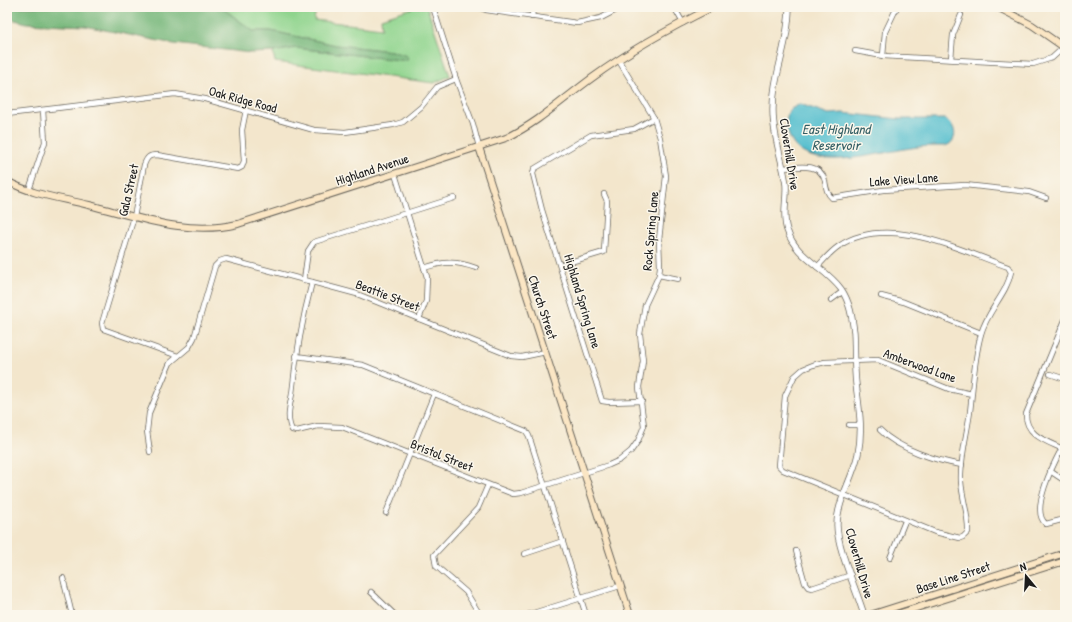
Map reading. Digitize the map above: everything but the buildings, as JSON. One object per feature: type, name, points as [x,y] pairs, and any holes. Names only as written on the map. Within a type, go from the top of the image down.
[{"type":"main road","name":"Highland Avenue","points":[[7,181],[29,190],[134,217],[187,228],[226,227],[506,138],[526,128],[592,78],[683,23],[713,7]]},
{"type":"main road","points":[[997,7],[1032,25],[1064,47]]},
{"type":"main road","name":"Church Street","points":[[479,147],[630,615]]},
{"type":"main road","name":"Base Line Street","points":[[870,615],[1065,553]]},
{"type":"main road","name":"Base Line Street","points":[[894,615],[1065,561]]},
{"type":"street","name":"Church Street","points":[[433,7],[456,79],[473,124],[479,147]]},
{"type":"street","points":[[478,7],[532,17],[577,23],[601,18],[622,7]]},
{"type":"street","points":[[532,17],[533,7]]},
{"type":"street","points":[[674,7],[683,23]]},
{"type":"street","name":"Cloverhill Drive","points":[[789,7],[787,36],[778,72],[773,112],[776,140],[783,168],[786,191],[786,229],[800,252],[842,292],[851,313],[856,382],[860,410],[860,425],[858,453],[838,514],[837,527],[840,542],[864,615]]},
{"type":"street","points":[[883,56],[885,32],[897,7]]},
{"type":"street","points":[[951,59],[953,35],[961,15]]},
{"type":"street","points":[[855,51],[883,56],[1033,64],[1052,58],[1064,47]]},
{"type":"street","name":"Rock Spring Lane","points":[[584,473],[609,466],[620,460],[631,451],[638,441],[644,426],[639,387],[643,361],[640,334],[645,305],[659,275],[660,240],[666,176],[660,138],[654,118],[619,61]]},
{"type":"street","name":"Oak Ridge Road","points":[[7,114],[175,94],[204,99],[314,130],[331,132],[363,130],[403,122],[421,108],[437,87],[456,79]]},
{"type":"street","points":[[29,190],[45,142],[43,110]]},
{"type":"street","name":"Gala Street","points":[[178,356],[103,329],[102,323],[134,217],[144,165],[146,158],[150,155],[234,170],[242,167],[244,161],[242,130],[246,110]]},
{"type":"street","name":"Highland Spring Lane","points":[[642,401],[610,402],[602,400],[542,210],[533,174],[534,169],[586,137],[604,132],[619,132],[634,129],[654,118]]},
{"type":"street","name":"Lake View Lane","points":[[783,168],[814,168],[820,170],[823,175],[828,195],[832,198],[883,190],[965,185],[1029,192],[1046,198]]},
{"type":"street","points":[[395,174],[424,268],[428,288],[426,301],[420,319]]},
{"type":"street","points":[[560,265],[604,252],[607,202],[604,194]]},
{"type":"street","points":[[304,280],[308,251],[314,242],[454,198]]},
{"type":"street","points":[[817,267],[840,245],[848,241],[884,232],[911,235],[933,240],[1008,268],[1011,272],[1010,279],[987,317],[981,333],[962,465],[961,481],[968,529],[966,535],[960,538],[935,532],[844,495]]},
{"type":"street","name":"Beattie Street","points":[[178,356],[189,347],[194,338],[215,266],[220,261],[226,259],[357,294],[511,356],[522,357],[546,352]]},
{"type":"street","points":[[424,268],[439,263],[449,262],[476,268]]},
{"type":"street","points":[[659,275],[678,279]]},
{"type":"street","points":[[312,282],[299,331],[296,356],[363,364],[526,431],[529,436],[586,615]]},
{"type":"street","points":[[831,300],[842,292]]},
{"type":"street","points":[[881,296],[904,302],[981,333]]},
{"type":"street","points":[[1065,320],[1026,414],[1027,426],[1031,431],[1063,449],[1050,471],[1046,482],[1042,504],[1042,518],[1046,524],[1065,519]]},
{"type":"street","points":[[150,452],[147,431],[149,413],[170,364],[178,356]]},
{"type":"street","name":"Bristol Street","points":[[296,356],[289,419],[292,430],[297,431],[318,426],[342,427],[488,486],[513,494],[521,493],[584,473]]},
{"type":"street","name":"Amberwood Lane","points":[[844,495],[783,470],[779,466],[785,396],[789,384],[803,369],[813,364],[878,360],[949,389],[972,394]]},
{"type":"street","points":[[1050,374],[1065,379]]},
{"type":"street","points":[[386,513],[434,394]]},
{"type":"street","points":[[849,425],[860,425]]},
{"type":"street","points":[[880,430],[888,439],[935,459],[962,465]]},
{"type":"street","points":[[1050,471],[1065,481]]},
{"type":"street","points":[[480,615],[466,592],[436,566],[434,555],[478,508],[488,486]]},
{"type":"street","points":[[890,558],[905,521]]},
{"type":"street","points":[[524,554],[562,541]]},
{"type":"street","points":[[796,551],[805,582],[808,587],[812,588],[851,575]]},
{"type":"street","points":[[63,578],[72,615]]},
{"type":"street","points":[[528,615],[620,586]]},
{"type":"street","points":[[371,592],[395,615]]},
{"type":"green space","points":[[7,7],[128,7],[158,9],[167,7],[221,7],[253,31],[271,31],[336,45],[392,51],[407,56],[408,60],[296,48],[273,52],[251,53],[174,44],[85,26],[27,23],[7,18]]},
{"type":"green space","points":[[221,7],[307,7],[316,10],[314,20],[382,28],[381,18],[416,7],[427,7],[450,76],[434,83],[275,62],[273,52],[296,48],[399,60],[408,59],[392,51],[336,45],[271,31],[253,31]]},
{"type":"water","name":"East Highland Reservoir","points":[[800,104],[829,114],[843,113],[899,119],[944,119],[952,125],[955,133],[953,141],[945,146],[915,147],[846,159],[813,157],[800,151],[791,140],[788,132],[787,121],[789,110]]}]
